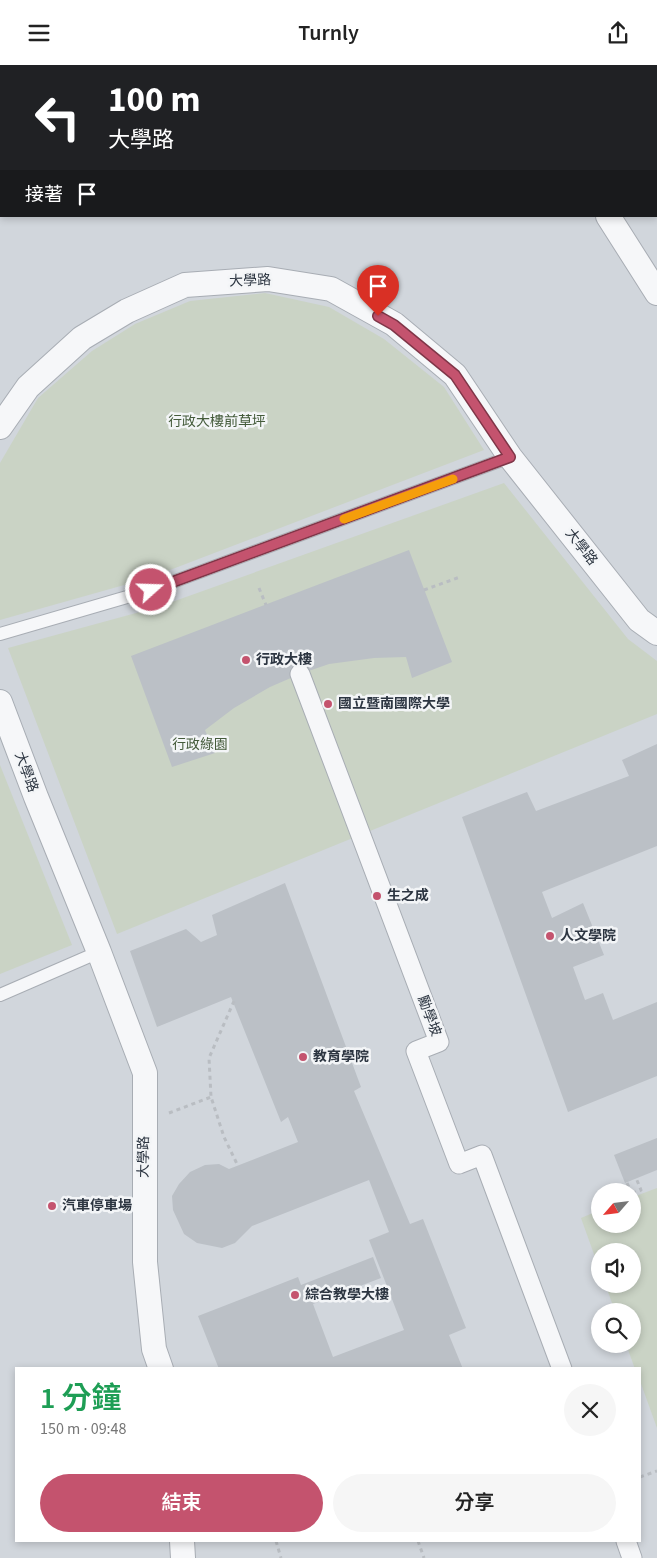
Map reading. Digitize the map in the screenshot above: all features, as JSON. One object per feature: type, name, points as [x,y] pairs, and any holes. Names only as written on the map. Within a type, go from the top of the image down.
[{"type":"street","points":[[609,217],[657,293]]},
{"type":"street","name":"大學路","points":[[0,427],[28,387],[82,338],[127,311],[185,285],[268,279],[332,289],[394,325],[455,375],[510,457],[640,620],[657,633]]},
{"type":"street","name":"勵學坡","points":[[300,674],[439,1042],[416,1051],[459,1164],[482,1155],[561,1367]]},
{"type":"street","name":"大學路","points":[[0,702],[145,1073],[145,1262],[154,1349],[160,1367]]},
{"type":"street","points":[[182,1542],[184,1558]]},
{"type":"street","points":[[626,1542],[632,1558]]},
{"type":"lane","points":[[0,634],[151,590],[510,457]]},
{"type":"lane","points":[[0,995],[99,952]]},
{"type":"path","points":[[424,590],[460,577]]},
{"type":"path","points":[[259,588],[266,605]]},
{"type":"path","points":[[234,1001],[209,1058],[211,1097],[224,1137],[238,1165]]},
{"type":"path","points":[[145,1122],[211,1097]]},
{"type":"path","points":[[636,1178],[638,1183]]},
{"type":"path","points":[[641,1477],[657,1471]]},
{"type":"path","points":[[276,1542],[282,1558]]},
{"type":"path","points":[[418,1542],[424,1558]]},
{"type":"shaded area","name":"國立暨南國際大學","points":[[0,217],[657,217],[657,1558],[0,1558]]},
{"type":"green space","name":"行政大樓前草坪","points":[[265,293],[329,307],[384,339],[444,387],[484,450],[149,578],[0,620],[0,463],[38,398],[92,351],[135,324],[190,301]]},
{"type":"green space","name":"行政綠園","points":[[504,483],[628,639],[657,661],[657,714],[117,934],[8,648],[158,607]]},
{"type":"green space","points":[[0,765],[72,945],[0,974]]},
{"type":"green space","points":[[657,1188],[657,1428],[641,1384],[641,1367],[634,1367],[629,1353],[641,1353],[641,1303],[612,1303],[608,1293],[641,1293],[641,1243],[591,1243],[591,1246],[581,1218],[591,1214],[591,1233],[641,1233],[641,1194]]},
{"type":"building","name":"行政大樓","points":[[409,550],[452,662],[412,678],[406,657],[374,658],[329,664],[300,674],[270,687],[234,708],[205,730],[215,753],[172,767],[131,656]]},
{"type":"building","name":"人文學院","points":[[657,744],[657,846],[542,892],[552,918],[583,903],[604,955],[573,967],[585,1000],[603,993],[613,1020],[657,1002],[657,1076],[568,1112],[462,817],[527,792],[536,811],[629,776],[622,760]]},
{"type":"building","name":"教育學院","points":[[285,883],[361,1087],[354,1091],[410,1224],[423,1219],[466,1328],[449,1335],[462,1367],[218,1367],[198,1316],[298,1277],[301,1285],[373,1257],[381,1278],[313,1304],[333,1357],[404,1330],[369,1240],[389,1232],[369,1180],[252,1226],[235,1243],[222,1248],[197,1243],[184,1234],[173,1210],[172,1196],[179,1184],[190,1172],[205,1165],[219,1164],[229,1169],[298,1142],[288,1117],[281,1122],[231,997],[157,1027],[130,951],[186,929],[201,942],[217,935],[212,915]]},
{"type":"building","points":[[657,1138],[657,1170],[625,1183],[614,1155]]},
{"type":"slow traffic","points":[[344,519],[453,479]]},
{"type":"place","name":"行政大樓","points":[[246,660]]},
{"type":"place","name":"國立暨南國際大學","points":[[328,704]]},
{"type":"place","name":"生之成","points":[[377,896]]},
{"type":"place","name":"人文學院","points":[[550,936]]},
{"type":"place","name":"教育學院","points":[[303,1057]]},
{"type":"place","name":"汽車停車場","points":[[52,1206]]},
{"type":"place","name":"綜合教學大樓","points":[[295,1295]]},
{"type":"route","points":[[151,590],[510,457],[455,375],[394,325],[378,316]]}]
